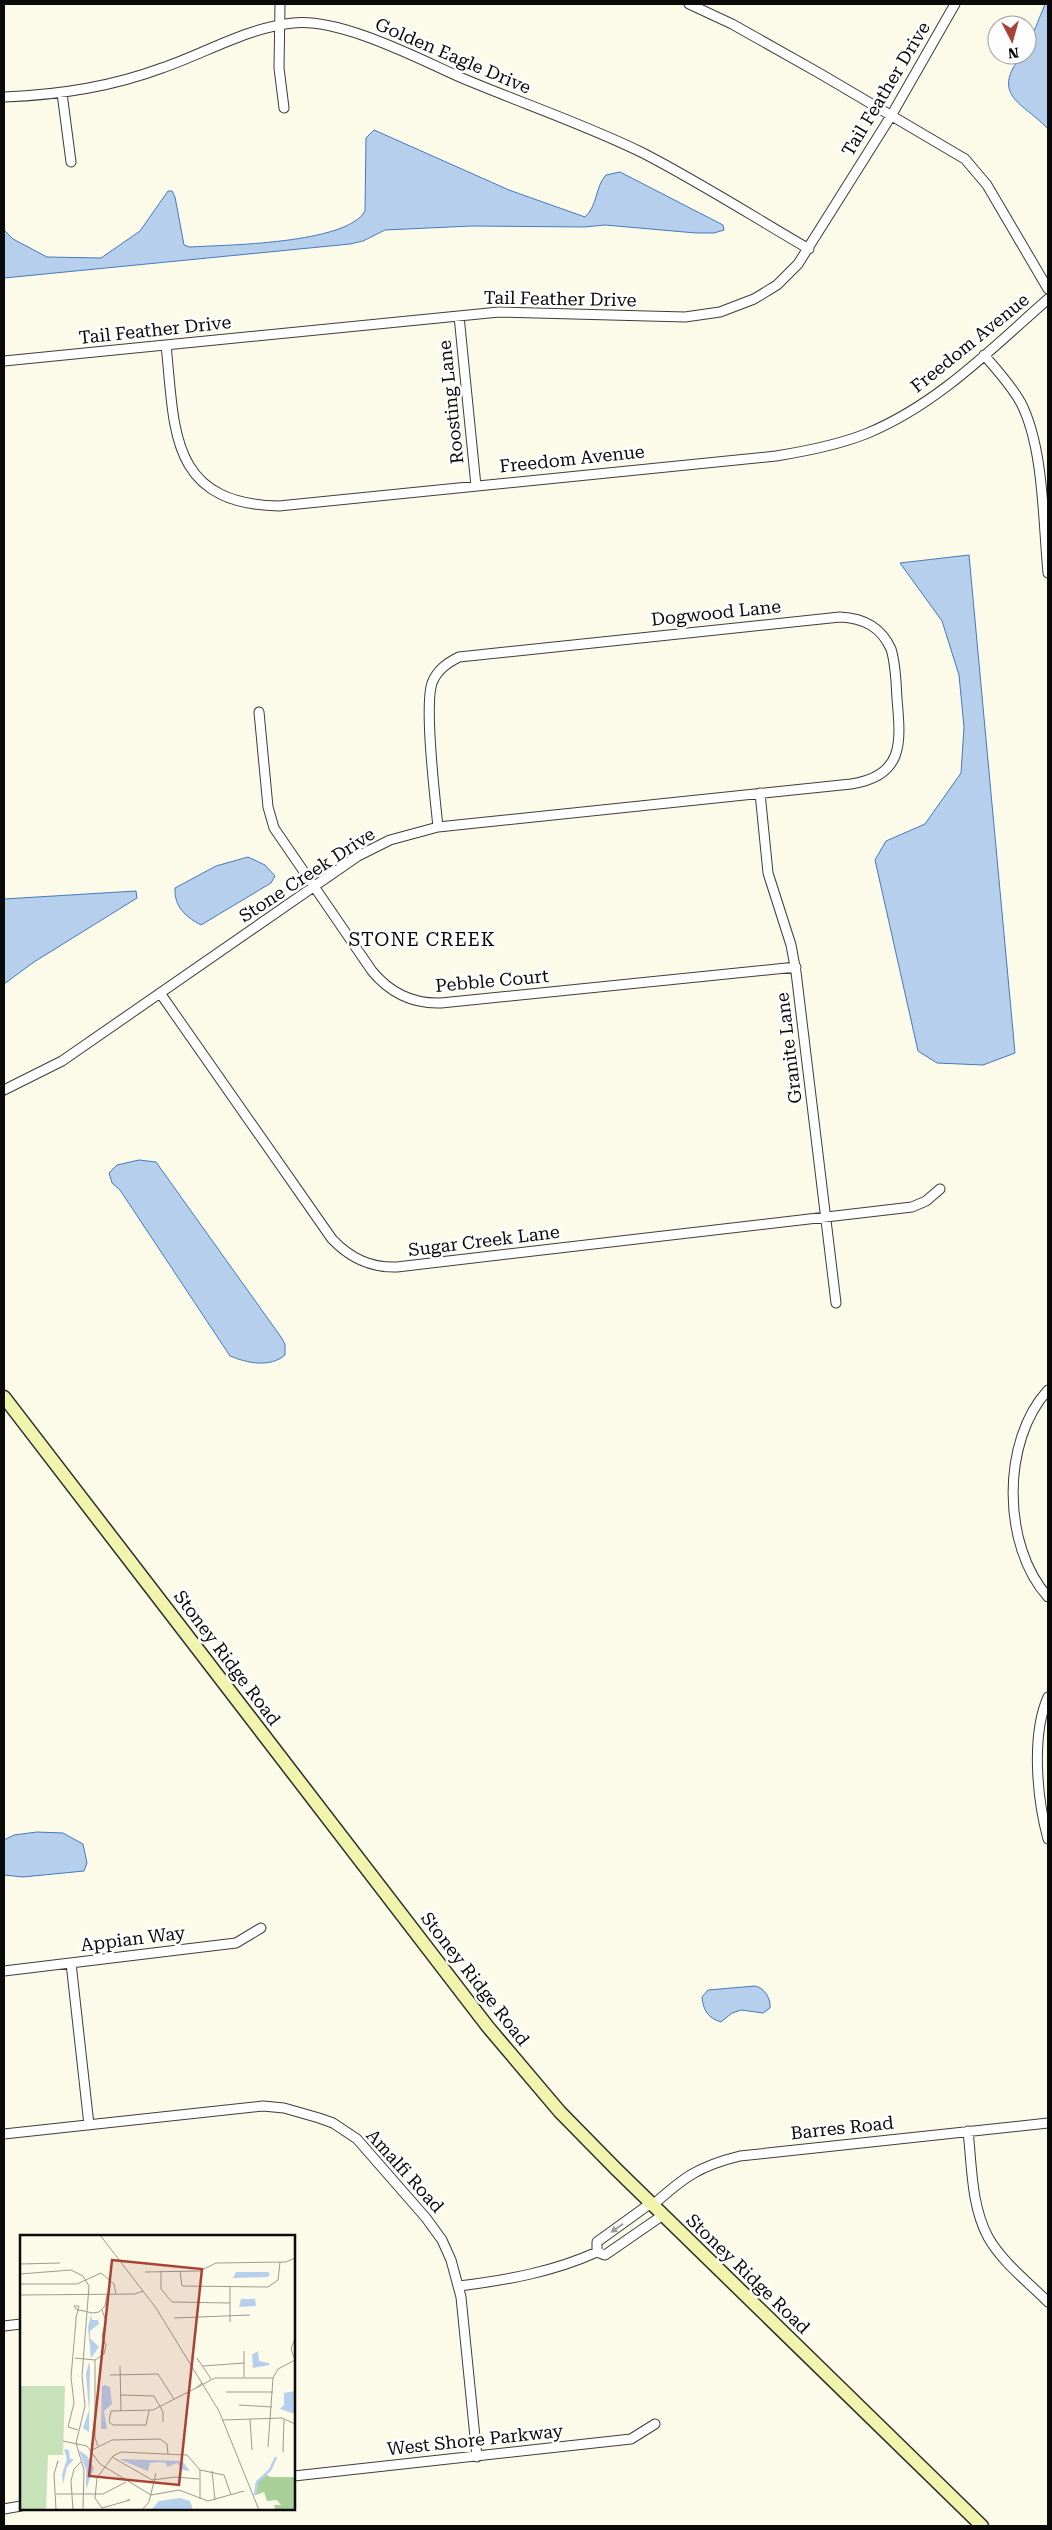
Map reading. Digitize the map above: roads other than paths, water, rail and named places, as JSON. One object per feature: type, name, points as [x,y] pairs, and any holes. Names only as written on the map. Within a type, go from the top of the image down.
[{"type":"street","points":[[280,4],[279,68],[284,108]]},
{"type":"street","points":[[689,4],[732,24],[891,116],[948,149],[974,169],[987,185],[1048,289]]},
{"type":"street","name":"Tail Feather Drive","points":[[4,361],[517,311],[686,317],[710,315],[735,308],[768,292],[792,270],[809,249],[891,116],[955,4]]},
{"type":"street","name":"Golden Eagle Drive","points":[[4,97],[62,93],[135,77],[188,58],[244,34],[279,25],[304,22],[332,25],[643,153],[809,249]]},
{"type":"street","points":[[62,93],[71,162]]},
{"type":"street","name":"Freedom Avenue","points":[[166,345],[174,430],[180,452],[196,475],[223,494],[252,504],[279,506],[776,456],[831,445],[867,434],[909,412],[941,392],[1048,299]]},
{"type":"street","name":"Roosting Lane","points":[[459,316],[476,486]]},
{"type":"street","points":[[984,355],[1015,394],[1032,431],[1038,464],[1048,572]]},
{"type":"street","name":"Dogwood Lane","points":[[438,826],[429,697],[438,673],[446,664],[459,657],[840,616],[854,618],[875,627],[887,640],[894,660],[900,735],[893,761],[880,775],[863,782],[760,793]]},
{"type":"street","name":"Pebble Court","points":[[259,712],[272,822],[380,980],[401,996],[421,1002],[451,1002],[796,967]]},
{"type":"street","name":"Stone Creek Drive","points":[[4,1090],[62,1062],[315,886],[376,846],[415,831],[438,826],[760,793]]},
{"type":"street","name":"Granite Lane","points":[[760,793],[768,873],[796,967],[836,1303]]},
{"type":"street","name":"Sugar Creek Lane","points":[[160,993],[326,1232],[347,1253],[370,1264],[397,1267],[912,1207],[926,1201],[940,1189]]},
{"type":"street","points":[[1048,1390],[1026,1426],[1017,1453],[1013,1486],[1016,1527],[1024,1556],[1036,1581],[1048,1597]]},
{"type":"street","name":"Stoney Ridge Road","points":[[4,1396],[488,2027],[560,2112],[982,2526]]},
{"type":"street","points":[[1048,1697],[1040,1724],[1038,1750],[1043,1817],[1048,1839]]},
{"type":"street","name":"Appian Way","points":[[4,1970],[236,1943],[261,1928]]},
{"type":"street","points":[[71,1963],[89,2125]]},
{"type":"street","name":"Amalfi Road","points":[[4,2134],[263,2106],[296,2110],[333,2123],[366,2148],[426,2218],[446,2249],[460,2286],[477,2457]]},
{"type":"street","name":"Barres Road","points":[[597,2252],[597,2242],[652,2204],[679,2181],[700,2168],[740,2156],[1048,2124]]},
{"type":"street","points":[[968,2131],[976,2203],[989,2237],[1012,2266],[1048,2302]]},
{"type":"street","points":[[460,2286],[534,2274],[568,2264],[597,2252],[605,2255],[663,2215]]},
{"type":"street","points":[[4,2326],[20,2324]]},
{"type":"street","name":"West Shore Parkway","points":[[295,2476],[631,2439],[655,2424]]},
{"type":"street","points":[[4,2509],[20,2506]]},
{"type":"water","points":[[1045,4],[1048,4],[1048,129],[1014,98],[1009,90],[1009,80],[1016,65],[1037,65],[1037,25]]},
{"type":"water","points":[[374,130],[509,190],[585,217],[592,207],[602,180],[606,175],[620,172],[723,225],[724,230],[714,233],[696,233],[605,225],[584,227],[471,226],[385,230],[363,241],[350,244],[4,278],[4,230],[13,239],[47,257],[101,258],[140,231],[168,191],[172,191],[175,197],[184,245],[189,247],[284,241],[335,230],[354,222],[365,211],[366,138]]},
{"type":"water","points":[[969,555],[1015,1053],[983,1065],[937,1063],[918,1051],[875,860],[886,841],[925,824],[961,773],[964,727],[959,675],[942,621],[900,563]]},
{"type":"water","points":[[248,857],[265,865],[275,876],[271,883],[201,925],[190,919],[182,911],[175,895],[175,888],[216,866]]},
{"type":"water","points":[[136,891],[137,898],[34,962],[4,984],[4,899]]},
{"type":"water","points":[[139,1160],[156,1162],[281,1337],[285,1344],[285,1355],[272,1362],[265,1363],[244,1361],[230,1356],[120,1190],[112,1183],[109,1173],[117,1165]]},
{"type":"water","points":[[37,1832],[63,1833],[83,1844],[87,1863],[84,1871],[23,1877],[4,1875],[4,1840],[14,1835]]},
{"type":"water","points":[[755,1986],[767,1994],[770,2008],[763,2013],[741,2010],[732,2013],[721,2022],[710,2016],[705,2010],[702,1997],[708,1990]]},
{"type":"district","name":"STONE CREEK","points":[[422,939]]}]
